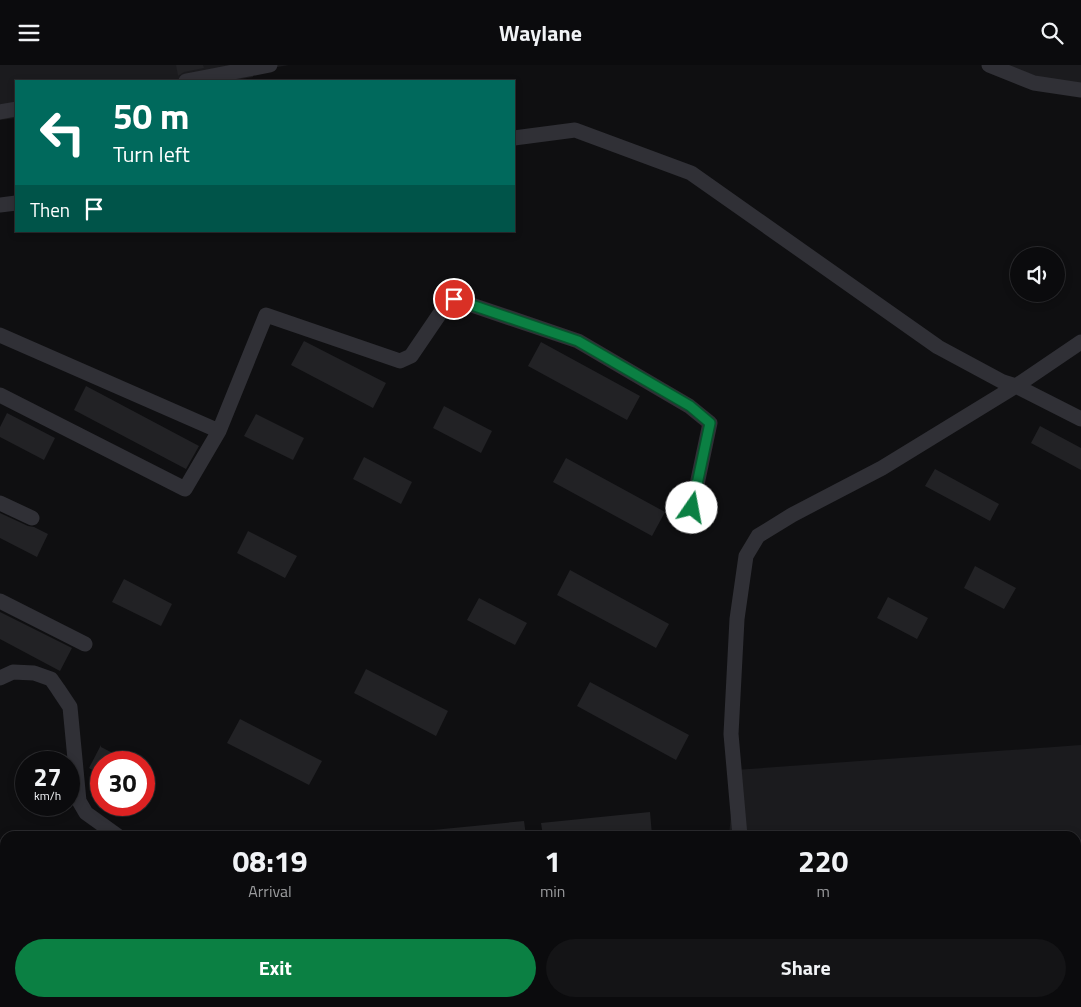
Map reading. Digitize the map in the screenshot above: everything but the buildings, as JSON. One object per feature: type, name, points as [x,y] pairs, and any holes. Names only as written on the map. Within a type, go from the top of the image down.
[{"type":"street","points":[[191,80],[270,65]]},
{"type":"street","points":[[990,65],[1034,83],[1081,90]]},
{"type":"street","points":[[0,112],[15,109]]},
{"type":"street","points":[[515,138],[575,130],[691,173],[938,347],[1003,382],[1016,386],[1081,419]]},
{"type":"street","points":[[0,205],[15,203]]},
{"type":"street","points":[[0,395],[185,489],[219,431],[266,315],[400,361],[411,356],[442,309],[454,299],[578,341],[690,406],[710,423],[692,508]]},
{"type":"street","points":[[0,335],[219,431]]},
{"type":"street","points":[[740,831],[731,733],[736,619],[746,556],[758,536],[792,515],[882,468],[1016,386],[1081,342]]},
{"type":"street","points":[[0,503],[32,518]]},
{"type":"street","points":[[0,601],[85,644]]},
{"type":"street","points":[[0,678],[13,672],[34,673],[51,679],[70,707],[79,801],[86,813],[111,831]]},
{"type":"shaded area","points":[[0,65],[289,65],[254,71],[253,77],[236,80],[15,80],[15,118],[0,120]]},
{"type":"shaded area","points":[[1004,65],[1081,65],[1081,85],[1054,82]]},
{"type":"shaded area","points":[[1081,745],[1081,831],[729,831],[735,770]]},
{"type":"route","points":[[454,299],[578,341],[690,406],[710,423],[692,508]]}]
